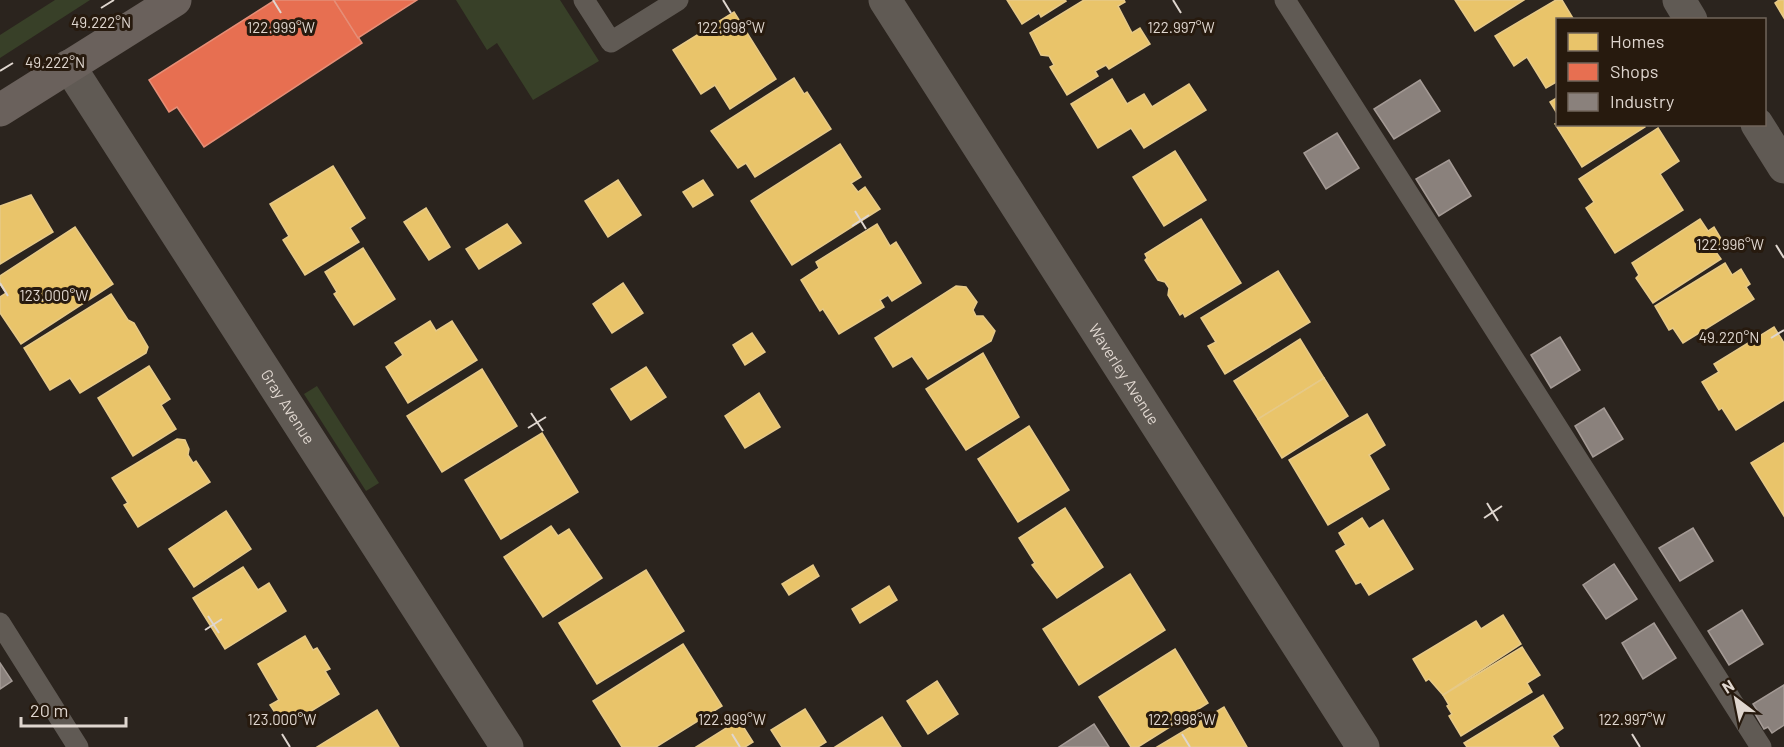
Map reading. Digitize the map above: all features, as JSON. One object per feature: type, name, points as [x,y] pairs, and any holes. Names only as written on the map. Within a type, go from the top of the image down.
[{"type":"main road","points":[[0,110],[175,0]]},
{"type":"street","name":"Waverley Avenue","points":[[885,0],[1363,747]]},
{"type":"street","points":[[1678,0],[1690,18]]},
{"type":"street","name":"Gray Avenue","points":[[69,66],[507,747]]},
{"type":"street","points":[[1758,126],[1784,167]]},
{"type":"lane","points":[[584,0],[611,42],[678,0]]},
{"type":"lane","points":[[1285,0],[1761,747]]},
{"type":"lane","points":[[0,623],[78,747]]},
{"type":"green space","points":[[55,0],[90,0],[0,58],[0,35]]},
{"type":"green space","points":[[456,0],[560,0],[599,61],[533,100],[497,43],[487,50]]},
{"type":"green space","points":[[317,386],[379,483],[366,491],[304,394]]},
{"type":"building: Homes","points":[[1007,0],[1066,1],[1041,17],[1039,13],[1022,24]]},
{"type":"building: Homes","points":[[1084,0],[1124,0],[1125,2],[1118,6],[1132,33],[1140,28],[1150,44],[1109,69],[1106,65],[1095,71],[1098,76],[1067,95],[1050,67],[1054,65],[1049,56],[1041,55],[1030,33]]},
{"type":"building: Homes","points":[[1455,0],[1524,0],[1475,31]]},
{"type":"building: Homes","points":[[1556,0],[1562,0],[1573,18],[1556,18],[1556,82],[1546,88],[1527,57],[1514,66],[1495,36]]},
{"type":"building: Homes","points":[[1784,0],[1784,18],[1775,3]]},
{"type":"building: Homes","points":[[734,12],[776,79],[730,109],[715,85],[701,94],[673,50]]},
{"type":"building: Homes","points":[[794,78],[804,94],[807,92],[831,129],[755,177],[746,163],[738,168],[711,131]]},
{"type":"building: Homes","points":[[1112,79],[1127,104],[1144,94],[1152,107],[1189,84],[1206,110],[1144,148],[1131,128],[1098,148],[1071,104]]},
{"type":"building: Homes","points":[[1556,98],[1556,112],[1550,102]]},
{"type":"building: Homes","points":[[1556,126],[1645,126],[1645,127],[1582,167]]},
{"type":"building: Homes","points":[[1658,128],[1679,161],[1660,174],[1683,210],[1615,253],[1586,208],[1594,202],[1579,179]]},
{"type":"building: Homes","points":[[840,144],[861,177],[851,183],[858,192],[865,187],[880,209],[792,265],[751,201]]},
{"type":"building: Homes","points":[[1175,151],[1206,200],[1164,226],[1133,177]]},
{"type":"building: Homes","points":[[333,166],[365,218],[350,228],[359,242],[305,275],[283,240],[289,236],[270,204]]},
{"type":"building: Homes","points":[[618,180],[641,215],[608,237],[585,201]]},
{"type":"building: Homes","points":[[703,180],[713,195],[693,207],[683,192]]},
{"type":"building: Homes","points":[[31,195],[53,232],[0,264],[0,206]]},
{"type":"building: Homes","points":[[426,208],[450,247],[429,260],[404,222]]},
{"type":"building: Homes","points":[[1201,219],[1241,283],[1185,317],[1183,313],[1180,315],[1168,295],[1169,288],[1165,282],[1158,280],[1145,260],[1147,258],[1145,254]]},
{"type":"building: Homes","points":[[1700,219],[1708,231],[1714,227],[1723,242],[1713,248],[1721,259],[1653,303],[1636,278],[1639,275],[1632,263]]},
{"type":"building: Homes","points":[[507,224],[521,243],[479,269],[466,249]]},
{"type":"building: Homes","points":[[877,224],[890,246],[896,242],[921,283],[892,301],[888,295],[880,300],[884,307],[839,334],[823,309],[820,311],[801,280],[819,268],[816,262]]},
{"type":"building: Homes","points":[[75,227],[113,284],[21,344],[0,313],[0,297],[6,293],[0,284],[0,276]]},
{"type":"building: Homes","points":[[363,248],[395,299],[354,325],[334,294],[337,292],[325,272]]},
{"type":"building: Homes","points":[[1725,263],[1732,275],[1741,269],[1750,284],[1746,287],[1754,299],[1683,343],[1673,328],[1669,330],[1655,306]]},
{"type":"building: Homes","points":[[1278,271],[1310,322],[1225,374],[1208,346],[1216,342],[1201,318]]},
{"type":"building: Homes","points":[[623,283],[643,313],[612,333],[593,304]]},
{"type":"building: Homes","points":[[956,286],[966,287],[977,302],[973,310],[976,316],[983,316],[995,331],[991,341],[928,379],[912,356],[893,367],[875,338]]},
{"type":"building: Homes","points":[[111,294],[128,320],[134,323],[148,347],[146,353],[80,393],[70,378],[50,390],[24,348]]},
{"type":"building: Homes","points":[[430,321],[436,331],[452,321],[477,360],[408,403],[386,367],[403,355],[395,343]]},
{"type":"building: Homes","points":[[1774,327],[1784,343],[1784,400],[1736,430],[1722,408],[1719,410],[1702,382],[1719,372],[1714,364]]},
{"type":"building: Homes","points":[[752,333],[765,352],[745,365],[733,345]]},
{"type":"building: Homes","points":[[1300,339],[1324,378],[1258,419],[1234,381]]},
{"type":"building: Homes","points":[[983,353],[1019,417],[966,450],[926,389]]},
{"type":"building: Homes","points":[[149,366],[170,399],[161,405],[176,429],[133,456],[98,398]]},
{"type":"building: Homes","points":[[646,367],[666,397],[631,420],[611,389]]},
{"type":"building: Homes","points":[[482,369],[517,426],[442,472],[407,416]]},
{"type":"building: Homes","points":[[1324,378],[1348,416],[1282,458],[1258,419]]},
{"type":"building: Homes","points":[[759,393],[780,427],[745,448],[725,416]]},
{"type":"building: Homes","points":[[1367,414],[1385,445],[1369,455],[1389,489],[1328,525],[1289,460]]},
{"type":"building: Homes","points":[[1029,426],[1069,490],[1018,522],[978,459]]},
{"type":"building: Homes","points":[[542,433],[578,492],[501,539],[465,480]]},
{"type":"building: Homes","points":[[177,439],[185,440],[189,449],[188,455],[193,463],[196,461],[210,482],[138,527],[124,505],[128,503],[112,478]]},
{"type":"building: Homes","points":[[1784,443],[1784,516],[1751,463]]},
{"type":"building: Homes","points":[[1065,508],[1103,567],[1057,598],[1032,565],[1035,563],[1019,538]]},
{"type":"building: Homes","points":[[226,511],[251,549],[194,587],[169,549]]},
{"type":"building: Homes","points":[[1362,518],[1369,529],[1383,520],[1413,569],[1369,595],[1361,582],[1356,584],[1336,551],[1346,545],[1339,533]]},
{"type":"building: Homes","points":[[551,526],[558,536],[569,529],[602,578],[543,617],[504,557]]},
{"type":"building: Homes","points":[[813,565],[819,576],[789,595],[782,584]]},
{"type":"building: Homes","points":[[243,567],[258,590],[269,583],[286,611],[225,649],[193,598]]},
{"type":"building: Homes","points":[[646,570],[684,631],[597,684],[559,623]]},
{"type":"building: Homes","points":[[1130,574],[1165,630],[1079,685],[1043,629]]},
{"type":"building: Homes","points":[[889,586],[897,600],[860,623],[852,609]]},
{"type":"building: Homes","points":[[1503,615],[1521,644],[1443,695],[1429,679],[1426,681],[1413,659],[1476,621],[1481,629]]},
{"type":"building: Homes","points":[[305,636],[313,650],[317,648],[330,669],[325,671],[339,694],[295,721],[293,717],[282,723],[270,705],[279,700],[258,664]]},
{"type":"building: Homes","points":[[683,644],[722,706],[656,747],[622,747],[593,701]]},
{"type":"building: Homes","points":[[1522,647],[1540,675],[1527,683],[1532,692],[1461,736],[1449,716],[1452,714],[1443,695]]},
{"type":"building: Homes","points":[[1175,649],[1208,703],[1138,747],[1131,747],[1099,697]]},
{"type":"building: Homes","points":[[937,681],[958,714],[928,734],[907,701]]},
{"type":"building: Homes","points":[[1543,695],[1563,728],[1552,736],[1559,747],[1467,747],[1464,743]]},
{"type":"building: Homes","points":[[1224,707],[1247,747],[1157,747]]},
{"type":"building: Homes","points":[[805,709],[826,742],[818,747],[782,747],[771,730]]},
{"type":"building: Homes","points":[[377,710],[399,747],[317,747]]},
{"type":"building: Homes","points":[[882,717],[901,747],[835,747]]},
{"type":"building: Homes","points":[[739,720],[753,742],[745,747],[696,747]]},
{"type":"building: Shops","points":[[275,0],[334,0],[362,43],[204,147],[177,107],[169,112],[149,80]]},
{"type":"building: Shops","points":[[334,0],[417,0],[358,38]]},
{"type":"building: Industry","points":[[1420,80],[1440,111],[1394,139],[1374,109]]},
{"type":"building: Industry","points":[[1337,133],[1359,168],[1326,189],[1304,153]]},
{"type":"building: Industry","points":[[1449,160],[1471,196],[1439,216],[1416,179]]},
{"type":"building: Industry","points":[[1560,337],[1580,370],[1551,388],[1531,355]]},
{"type":"building: Industry","points":[[1604,408],[1623,439],[1593,457],[1575,426]]},
{"type":"building: Industry","points":[[1693,528],[1713,561],[1680,581],[1659,548]]},
{"type":"building: Industry","points":[[1614,564],[1637,599],[1606,619],[1583,585]]},
{"type":"building: Industry","points":[[1742,610],[1763,644],[1729,665],[1708,631]]},
{"type":"building: Industry","points":[[1654,623],[1676,658],[1643,679],[1622,643]]},
{"type":"building: Industry","points":[[0,663],[12,681],[0,689]]},
{"type":"building: Industry","points":[[1784,685],[1784,725],[1772,733],[1768,727],[1764,729],[1754,712],[1757,710],[1753,704]]},
{"type":"building: Industry","points":[[1094,724],[1109,747],[1059,747]]}]
